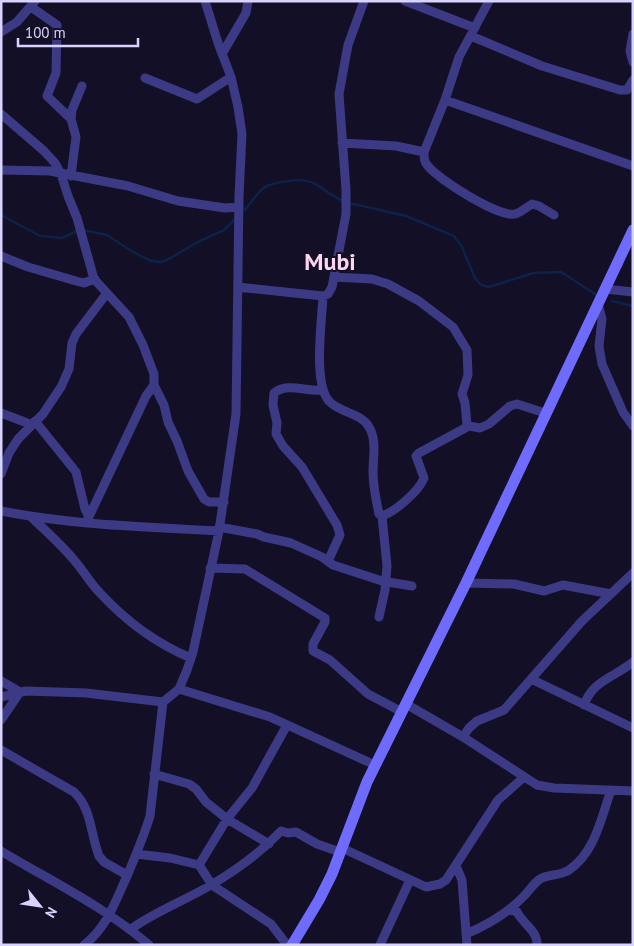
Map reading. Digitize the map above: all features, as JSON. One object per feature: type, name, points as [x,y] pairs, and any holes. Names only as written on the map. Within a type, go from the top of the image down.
[{"type":"street","points":[[86,944],[100,930],[110,916],[145,834],[150,816],[163,702],[179,689],[191,658],[224,502],[236,414],[242,134],[231,77],[205,1]]},
{"type":"street","points":[[222,54],[246,13],[248,1]]},
{"type":"street","points":[[238,288],[323,296],[328,294],[332,288],[346,214],[339,94],[348,45],[364,1]]},
{"type":"street","points":[[405,1],[542,66],[620,90],[627,90],[633,80]]},
{"type":"street","points":[[489,1],[459,57],[445,100],[424,152],[424,160],[426,165],[432,170],[487,206],[506,213],[516,214],[532,204],[554,215]]},
{"type":"street","points":[[1,32],[17,22],[33,4],[57,25],[56,73],[46,96],[71,119]]},
{"type":"street","points":[[633,34],[630,51],[633,62]]},
{"type":"street","points":[[145,78],[197,99],[231,77]]},
{"type":"street","points":[[71,176],[76,137],[71,119],[72,110],[82,86]]},
{"type":"street","points":[[445,100],[633,166]]},
{"type":"street","points":[[1,114],[55,163],[61,174],[82,234],[95,279],[129,317],[143,345],[154,374],[154,385],[164,405],[168,422],[188,471],[204,499],[209,502],[224,502]]},
{"type":"street","points":[[342,143],[396,146],[424,152]]},
{"type":"street","points":[[1,170],[50,172],[128,186],[178,200],[225,208],[239,207]]},
{"type":"street","points":[[292,945],[332,874],[374,765],[466,583],[633,230]]},
{"type":"street","points":[[1,256],[28,267],[84,283],[95,279]]},
{"type":"street","points":[[334,277],[372,279],[388,284],[419,301],[453,327],[467,350],[468,374],[462,394],[465,403],[467,425],[480,428],[489,424],[510,406],[517,404],[545,414]]},
{"type":"street","points":[[605,288],[633,292]]},
{"type":"street","points":[[1,474],[9,453],[18,438],[43,414],[61,387],[69,369],[72,343],[76,334],[107,293]]},
{"type":"street","points":[[323,296],[320,358],[322,390],[332,404],[360,418],[369,427],[374,442],[373,472],[375,496],[379,514],[382,516],[387,566],[387,581],[379,617]]},
{"type":"street","points":[[598,304],[602,318],[599,346],[602,364],[623,412],[633,426]]},
{"type":"street","points":[[87,520],[146,396],[154,385]]},
{"type":"street","points":[[322,390],[313,391],[292,387],[280,388],[274,393],[273,405],[277,423],[276,434],[283,446],[302,467],[340,535],[328,561]]},
{"type":"street","points":[[1,413],[33,423],[76,472],[87,520]]},
{"type":"street","points":[[382,516],[398,506],[421,484],[424,478],[416,456],[469,426]]},
{"type":"street","points":[[1,510],[30,516],[219,529],[257,534],[291,543],[334,565],[387,581],[412,586]]},
{"type":"street","points":[[30,516],[74,559],[98,592],[118,612],[171,650],[191,658]]},
{"type":"street","points":[[210,568],[245,569],[286,596],[320,614],[325,618],[325,622],[313,644],[313,650],[330,660],[368,694],[404,708],[464,737],[537,785],[545,788],[633,791]]},
{"type":"street","points":[[464,737],[469,728],[477,721],[504,710],[582,621],[633,573]]},
{"type":"street","points":[[466,583],[514,584],[544,591],[563,585],[611,594]]},
{"type":"street","points":[[584,705],[600,682],[633,662]]},
{"type":"street","points":[[531,680],[633,728]]},
{"type":"street","points":[[1,681],[20,692]]},
{"type":"street","points":[[179,689],[270,717],[374,765]]},
{"type":"street","points":[[1,697],[20,692],[86,693],[163,702]]},
{"type":"street","points":[[1,720],[20,692]]},
{"type":"street","points":[[198,866],[227,819],[252,788],[287,725]]},
{"type":"street","points":[[1,750],[74,792],[82,800],[86,808],[99,856],[104,862],[127,875]]},
{"type":"street","points":[[154,774],[189,784],[196,789],[206,802],[227,819],[269,844]]},
{"type":"street","points":[[130,929],[151,915],[212,885],[269,844],[281,831],[288,833],[296,832],[317,844],[341,850],[426,888],[432,887],[446,880],[498,800],[524,776]]},
{"type":"street","points":[[466,934],[485,927],[510,909],[540,879],[568,871],[585,855],[601,825],[611,790]]},
{"type":"street","points":[[1,851],[110,916],[130,929],[149,945]]},
{"type":"street","points":[[136,854],[170,858],[198,866],[212,885],[271,924],[287,945]]},
{"type":"street","points":[[456,866],[462,880],[467,945]]},
{"type":"street","points":[[380,945],[410,880]]},
{"type":"street","points":[[510,909],[517,912],[531,929],[537,938],[537,945]]},
{"type":"waterway","points":[[245,210],[259,192],[267,186],[295,180],[310,182],[344,201]]},
{"type":"waterway","points":[[349,203],[406,216],[454,236],[461,245],[475,278],[481,285],[489,287],[533,273],[561,272],[598,296]]},
{"type":"waterway","points":[[1,215],[40,236],[62,238],[77,231]]},
{"type":"waterway","points":[[83,230],[107,235],[133,252],[151,261],[160,262],[224,230],[235,219]]},
{"type":"waterway","points":[[612,301],[633,306]]},
{"type":"district","name":"Mubi","points":[[330,261]]}]
